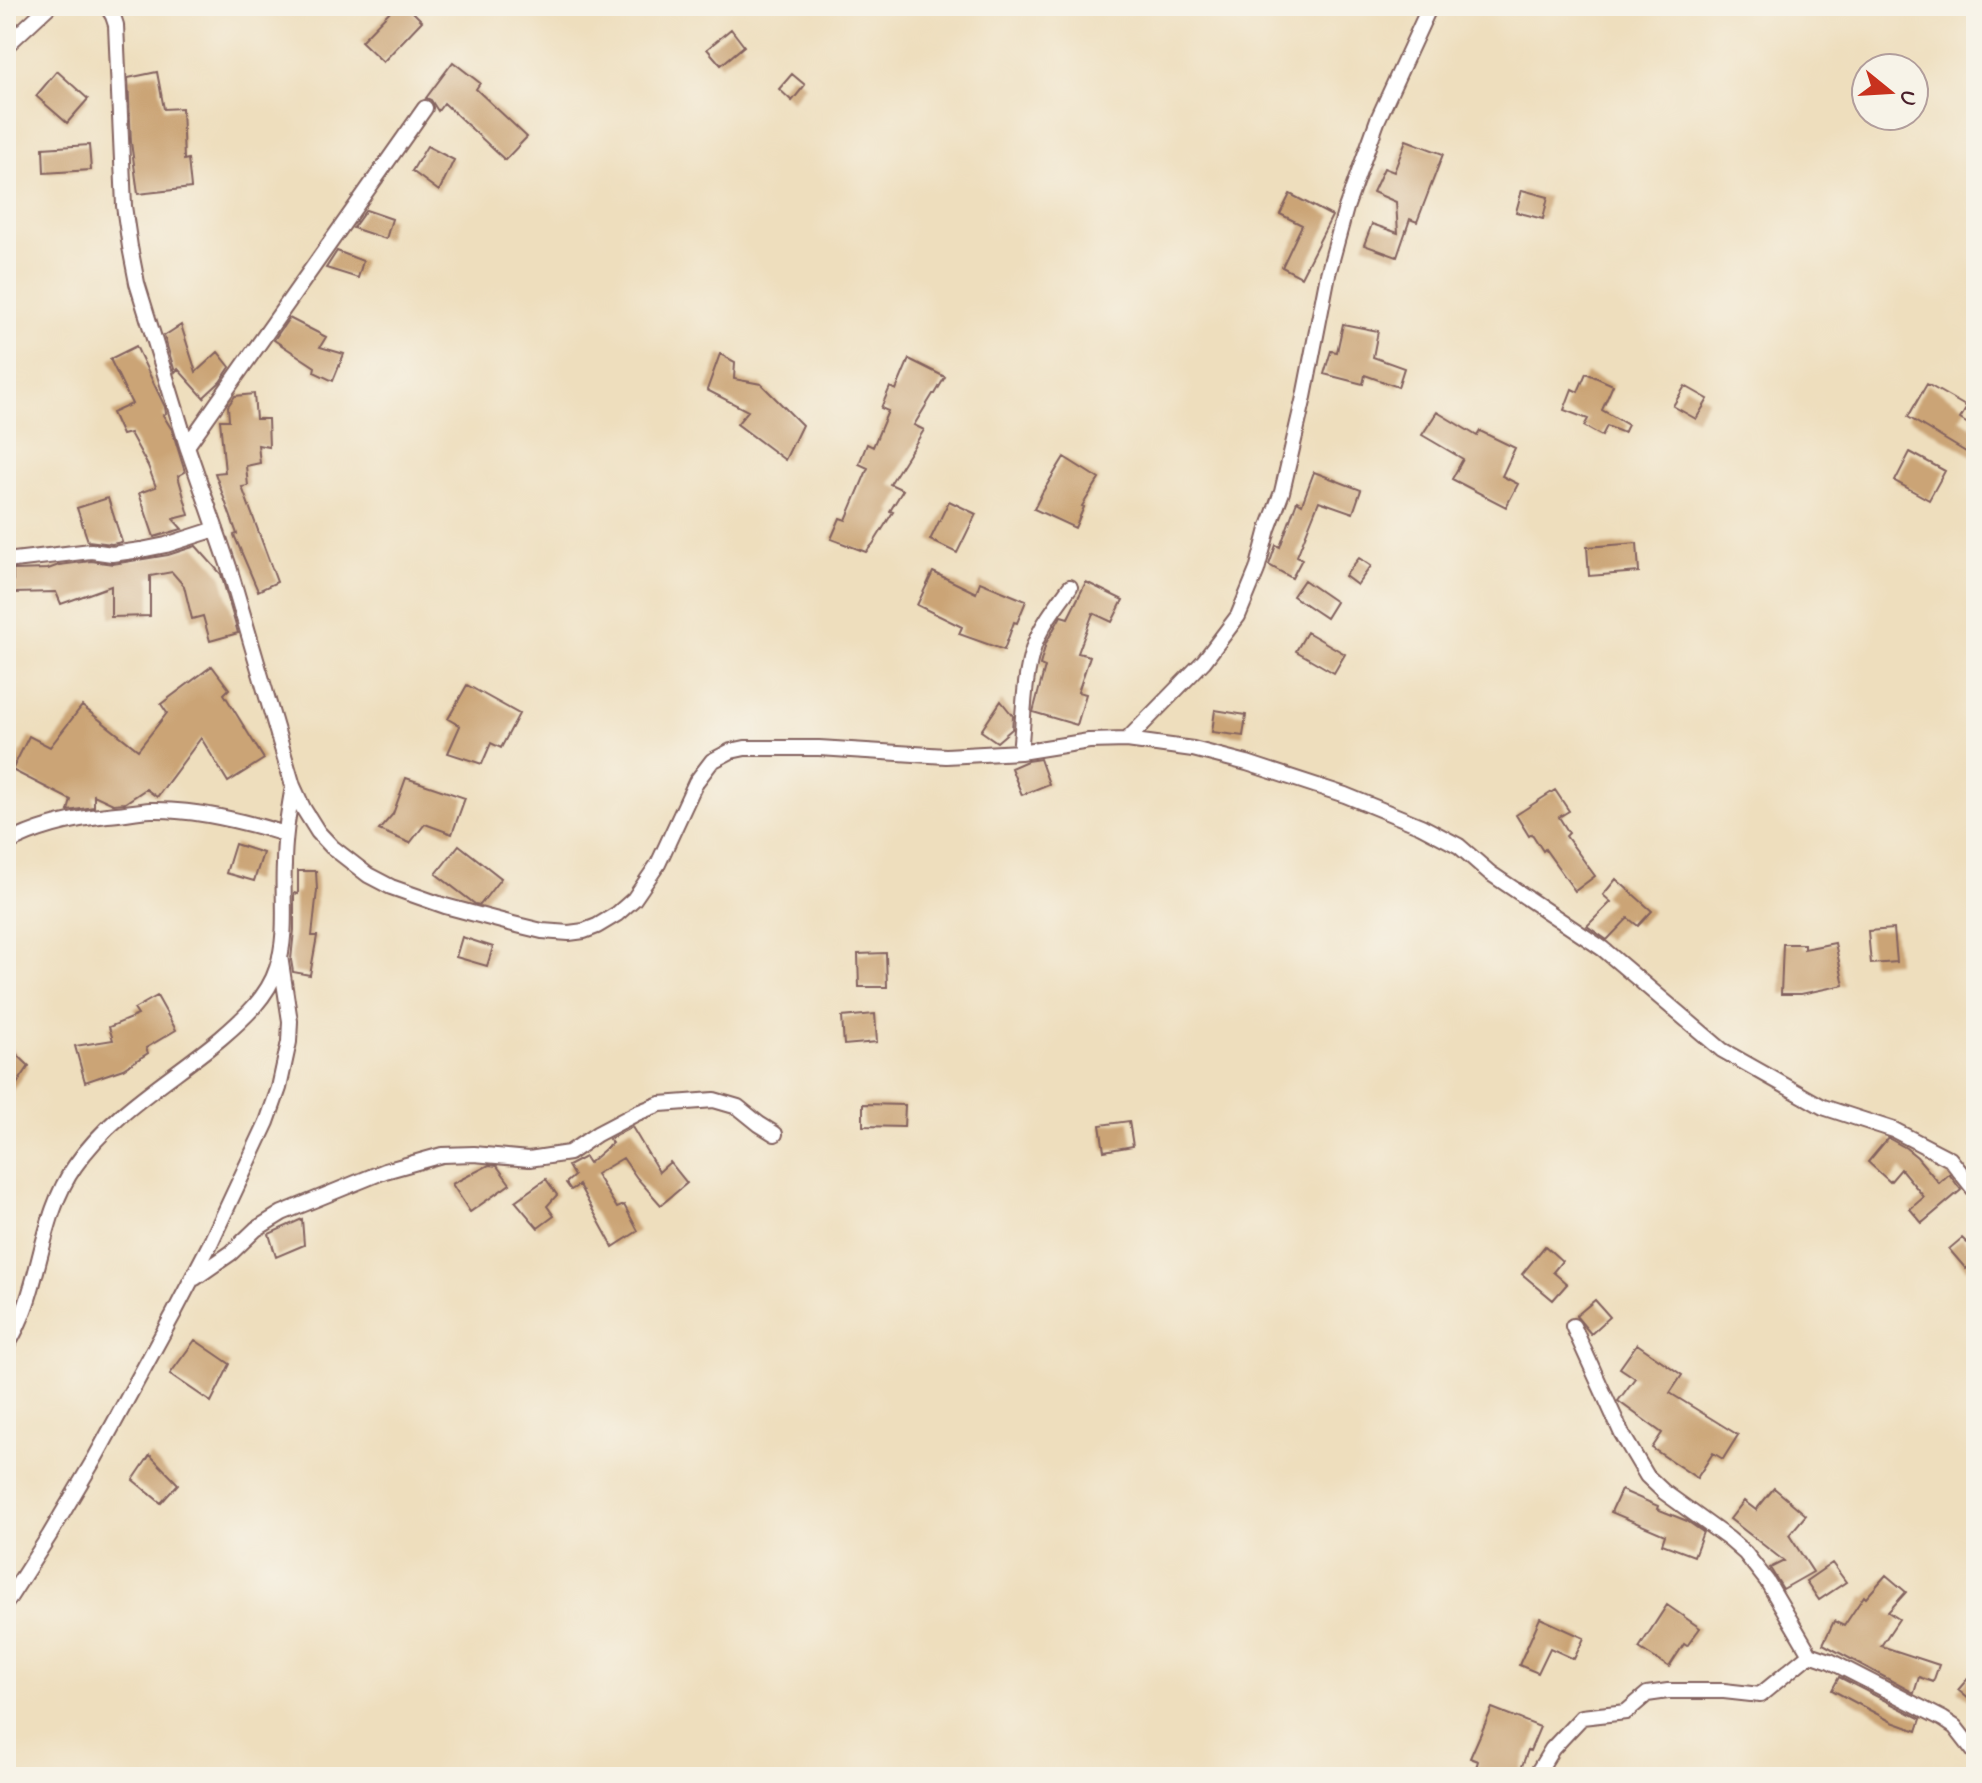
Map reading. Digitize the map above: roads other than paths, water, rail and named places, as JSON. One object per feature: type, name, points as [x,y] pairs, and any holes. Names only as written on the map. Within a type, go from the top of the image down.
[{"type":"street","points":[[6,46],[49,6]]},
{"type":"street","points":[[107,6],[116,25],[124,206],[137,283],[187,446],[229,567],[293,786],[318,832],[368,875],[391,887],[445,906],[513,924],[542,931],[584,931],[617,914],[634,899],[658,864],[696,782],[712,761],[731,751],[745,748],[819,748],[946,756],[1020,752],[1089,741],[1127,740],[1193,749],[1345,795],[1421,826],[1459,846],[1490,873],[1603,949],[1722,1050],[1823,1107],[1894,1130],[1950,1159],[1976,1192]]},
{"type":"street","points":[[1127,740],[1204,661],[1238,616],[1257,570],[1291,455],[1328,274],[1346,208],[1378,119],[1430,6]]},
{"type":"street","points":[[187,446],[425,108]]},
{"type":"street","points":[[14,560],[91,551],[112,554],[141,550],[216,529]]},
{"type":"street","points":[[1020,752],[1034,647],[1050,614],[1070,587]]},
{"type":"street","points":[[6,1347],[30,1294],[59,1193],[73,1167],[112,1124],[210,1047],[257,1004],[271,982],[283,936],[285,834],[293,786]]},
{"type":"street","points":[[6,844],[43,828],[81,818],[151,810],[229,819],[285,834]]},
{"type":"street","points":[[6,1603],[95,1458],[191,1281],[253,1153],[279,1088],[287,1056],[290,1021],[280,956]]},
{"type":"street","points":[[191,1281],[231,1253],[256,1229],[282,1213],[385,1171],[442,1155],[474,1154],[529,1159],[569,1153],[597,1134],[660,1104],[714,1100],[738,1107],[775,1134]]},
{"type":"street","points":[[1573,1326],[1622,1434],[1647,1476],[1745,1553],[1767,1581],[1810,1654],[1830,1661],[1943,1719],[1955,1727],[1976,1754]]},
{"type":"street","points":[[1535,1777],[1552,1749],[1582,1717],[1626,1712],[1647,1694],[1668,1691],[1724,1691],[1760,1695],[1810,1654]]}]
